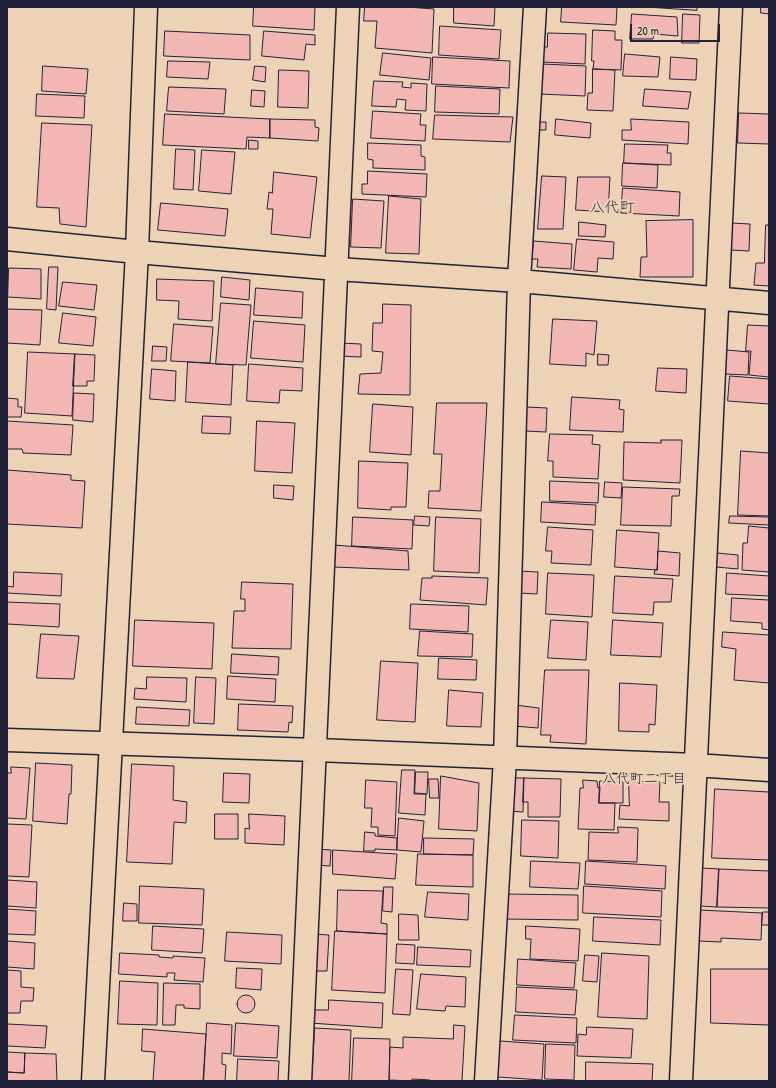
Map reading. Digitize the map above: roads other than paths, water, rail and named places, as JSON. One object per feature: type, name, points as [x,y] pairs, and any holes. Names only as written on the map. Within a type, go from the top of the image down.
[{"type":"street","points":[[93,1081],[137,252],[146,7]]},
{"type":"street","points":[[300,1081],[316,750],[348,7]]},
{"type":"street","points":[[486,1081],[505,758],[519,281],[535,7]]},
{"type":"street","points":[[682,1081],[695,765],[731,7]]},
{"type":"street","points":[[7,239],[337,269],[519,281],[769,303]]},
{"type":"street","points":[[7,740],[316,750],[695,765],[769,770]]},
{"type":"district","name":"八代町","points":[[612,208]]},
{"type":"district","name":"八代町二丁目","points":[[644,779]]}]
